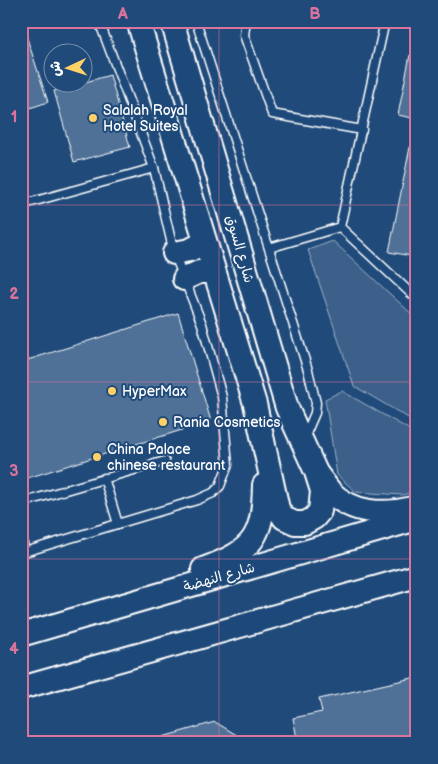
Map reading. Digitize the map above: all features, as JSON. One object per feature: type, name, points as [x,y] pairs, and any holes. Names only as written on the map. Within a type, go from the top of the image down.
[{"type":"street","points":[[124,21],[139,53],[153,71]]},
{"type":"street","points":[[138,21],[255,404],[278,509],[284,518],[295,523],[305,523],[314,518],[320,511],[322,491],[316,472]]},
{"type":"street","name":"شارع السوق","points":[[172,21],[287,408],[316,472]]},
{"type":"street","points":[[174,254],[190,250],[205,242]]},
{"type":"street","points":[[184,279],[199,272],[214,272]]},
{"type":"street","points":[[138,601],[158,586],[226,560],[247,546],[256,536],[262,520],[267,461]]},
{"type":"street","points":[[316,472],[330,492],[339,499],[360,508],[374,512],[390,513],[417,507]]},
{"type":"street","name":"شارع النهضة","points":[[21,635],[417,519]]},
{"type":"street","points":[[21,688],[417,576]]},
{"type":"street","points":[[379,588],[417,588]]},
{"type":"lane","points":[[21,536],[23,552],[197,500],[213,493],[220,486],[228,465],[222,398],[202,324],[174,254],[154,168],[99,21]]},
{"type":"lane","points":[[196,21],[308,370],[316,403],[315,413],[305,436],[306,450]]},
{"type":"lane","points":[[246,21],[244,34],[272,114],[362,130]]},
{"type":"lane","points":[[340,227],[385,21]]},
{"type":"lane","points":[[21,205],[154,168]]},
{"type":"lane","points":[[268,248],[340,227]]},
{"type":"lane","points":[[340,227],[417,299]]},
{"type":"lane","points":[[21,503],[165,462]]},
{"type":"lane","points":[[104,478],[118,524]]},
{"type":"shaded area","points":[[333,241],[417,319],[417,423],[354,386],[308,250]]},
{"type":"shaded area","points":[[342,391],[417,434],[417,491],[402,495],[356,492],[337,475],[325,399]]},
{"type":"building","points":[[24,29],[42,84],[42,92],[45,92],[48,102],[21,111],[21,30]]},
{"type":"building","points":[[410,55],[417,56],[417,119],[398,115]]},
{"type":"building","points":[[110,75],[130,147],[74,162],[54,92],[92,92],[92,80]]},
{"type":"building","points":[[410,147],[417,147],[417,257],[389,252]]},
{"type":"building","name":"HyperMax","points":[[178,313],[211,421],[21,480],[21,362]]},
{"type":"building","points":[[417,677],[417,743],[298,743],[293,718],[322,712],[319,699]]},
{"type":"building","points":[[215,722],[250,743],[160,743],[159,738]]},
{"type":"place","name":"Salalah Royal Hotel Suites","points":[[93,118]]},
{"type":"place","name":"HyperMax","points":[[112,391]]},
{"type":"place","name":"Rania Cosmetics","points":[[163,422]]},
{"type":"place","name":"China Palace chinese restaurant","points":[[97,457]]}]
